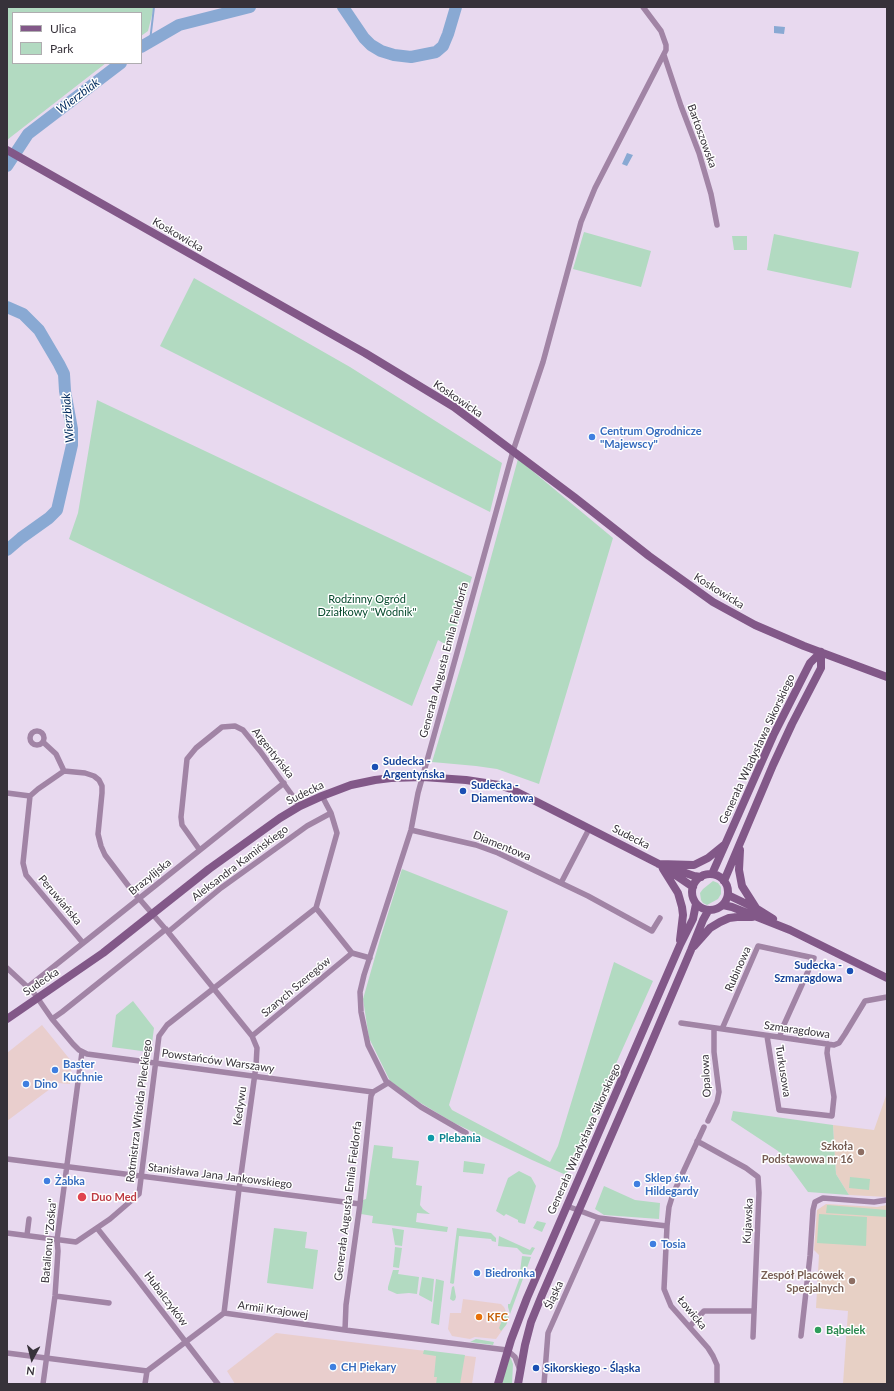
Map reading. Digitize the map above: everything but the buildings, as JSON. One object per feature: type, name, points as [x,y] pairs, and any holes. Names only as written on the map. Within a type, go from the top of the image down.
[{"type":"street","points":[[643,7],[659,27],[663,35],[666,45],[664,55]]},
{"type":"street","name":"Bartoszowska","points":[[664,55],[699,153],[711,194],[717,225]]},
{"type":"street","name":"Generała Augusta Emila Fieldorfa","points":[[466,1133],[421,1107],[388,1083],[368,1045],[361,1012],[360,992],[411,830],[418,793],[424,777],[513,451],[552,333],[569,263],[581,222],[595,188],[664,55]]},
{"type":"street","name":"Koskowicka","points":[[8,150],[454,407],[654,560],[713,602],[755,625],[804,646],[887,677]]},
{"type":"street","points":[[804,646],[810,663]]},
{"type":"street","name":"Generała Władysława Sikorskiego","points":[[724,845],[774,734],[810,663],[821,652]]},
{"type":"street","name":"Generała Władysława Sikorskiego","points":[[741,844],[770,772],[792,724],[821,668],[821,652]]},
{"type":"street","points":[[821,668],[841,660]]},
{"type":"street","name":"Argentyńska","points":[[199,850],[182,825],[180,817],[187,759],[196,748],[222,728],[236,726],[242,730],[260,751],[300,806]]},
{"type":"street","points":[[43,742],[56,754],[64,770]]},
{"type":"street","points":[[7,793],[30,796],[64,770],[94,776],[102,786],[98,834],[100,846],[105,855],[167,931]]},
{"type":"street","name":"Sudecka","points":[[7,1020],[102,953],[229,854],[280,818],[300,806],[322,796],[351,785],[375,780],[424,777],[472,780],[499,785],[525,796],[659,864],[693,886]]},
{"type":"street","name":"Brazylijska","points":[[28,987],[284,783]]},
{"type":"street","name":"Peruwiańska","points":[[30,796],[23,864],[26,875],[83,943]]},
{"type":"street","points":[[322,796],[331,813],[337,833],[316,908],[352,952],[370,958]]},
{"type":"street","name":"Aleksandra Kamińskiego","points":[[52,1019],[221,888],[307,826],[331,813]]},
{"type":"street","points":[[561,883],[589,829]]},
{"type":"street","name":"Diamentowa","points":[[411,830],[476,845],[498,853],[561,883],[652,931],[660,918]]},
{"type":"street","points":[[724,881],[741,844]]},
{"type":"street","points":[[741,844],[740,878],[745,892],[758,913]]},
{"type":"street","points":[[659,864],[694,864],[709,857],[724,845]]},
{"type":"street","points":[[712,874],[724,845]]},
{"type":"street","points":[[659,864],[667,874],[678,893],[682,907],[683,915],[680,945]]},
{"type":"street","name":"Sudecka","points":[[659,864],[701,877]]},
{"type":"street","points":[[712,874],[724,881],[727,885],[728,895],[723,905],[719,908],[708,910],[696,904],[692,896],[693,886],[701,877],[712,874]]},
{"type":"street","points":[[728,895],[790,930],[887,978]]},
{"type":"street","name":"Generała Władysława Sikorskiego","points":[[498,1384],[507,1350],[527,1298],[693,918],[696,904]]},
{"type":"street","points":[[723,905],[758,913]]},
{"type":"street","name":"Rotmistrza Witolda Pileckiego","points":[[7,1233],[76,1242],[97,1228],[137,1197],[139,1194],[159,1036],[162,1031],[316,908]]},
{"type":"street","name":"Generała Władysława Sikorskiego","points":[[518,1384],[524,1345],[531,1322],[708,910]]},
{"type":"street","points":[[691,950],[710,928],[724,920],[758,913]]},
{"type":"street","name":"Kedywu","points":[[167,931],[252,1036],[256,1043],[258,1053],[239,1189],[224,1313]]},
{"type":"street","name":"Rubinowa","points":[[722,1029],[758,946],[814,958],[780,1036]]},
{"type":"street","name":"Szarych Szeregów","points":[[252,1036],[352,952]]},
{"type":"street","points":[[7,968],[28,987],[52,1019],[73,1044],[82,1052]]},
{"type":"street","name":"Szmaragdowa","points":[[681,1023],[767,1036],[780,1036],[834,1045],[839,1043],[865,1001],[887,997]]},
{"type":"street","name":"Opalowa","points":[[708,1121],[717,1102],[719,1092],[714,1052],[714,1028]]},
{"type":"street","name":"Turkusowa","points":[[767,1036],[779,1110],[832,1116],[834,1097],[827,1053],[828,1044]]},
{"type":"street","name":"Powstańców Warszawy","points":[[82,1052],[94,1055],[156,1062],[373,1092]]},
{"type":"street","name":"Batalionu \"Zośka\"","points":[[43,1384],[55,1296],[58,1251],[57,1240],[82,1052]]},
{"type":"street","points":[[373,1092],[388,1083]]},
{"type":"street","name":"Generała Augusta Emila Fieldorfa","points":[[344,1330],[373,1092]]},
{"type":"street","points":[[697,1141],[704,1127]]},
{"type":"street","name":"Łowicka","points":[[697,1141],[673,1194],[669,1207],[664,1289],[671,1306],[690,1326],[713,1356],[717,1365],[717,1384]]},
{"type":"street","name":"Kujawska","points":[[697,1141],[746,1168],[758,1177],[759,1193],[753,1336]]},
{"type":"street","name":"Stanisława Jana Jankowskiego","points":[[7,1159],[360,1204]]},
{"type":"street","points":[[801,1336],[815,1202],[823,1198],[874,1202],[887,1200]]},
{"type":"street","points":[[567,1206],[599,1218],[667,1226]]},
{"type":"street","name":"Śląska","points":[[544,1384],[548,1333],[599,1218]]},
{"type":"street","points":[[27,1235],[29,1219]]},
{"type":"street","name":"Hubalczyków","points":[[97,1228],[218,1384]]},
{"type":"street","points":[[55,1296],[109,1303]]},
{"type":"street","points":[[690,1326],[704,1311],[754,1311]]},
{"type":"street","name":"Armii Krajowej","points":[[147,1371],[224,1313],[344,1330],[507,1350]]},
{"type":"street","points":[[507,1350],[515,1357],[520,1370]]},
{"type":"street","points":[[7,1353],[147,1371],[145,1384]]},
{"type":"shaded area","points":[[42,1025],[72,1062],[70,1084],[58,1083],[7,1121],[7,1053]]},
{"type":"shaded area","name":"Szkoła Podstawowa nr 16","points":[[887,1093],[887,1197],[849,1195],[836,1174],[833,1125],[874,1130]]},
{"type":"shaded area","name":"Zespół Placówek Specjalnych","points":[[826,1204],[877,1207],[887,1205],[887,1384],[843,1384],[848,1311],[816,1308],[819,1255],[814,1250],[817,1210]]},
{"type":"shaded area","points":[[463,1299],[501,1304],[504,1307],[509,1317],[506,1325],[496,1339],[475,1337],[470,1339],[452,1336],[448,1329],[450,1313],[461,1313]]},
{"type":"shaded area","points":[[276,1333],[476,1357],[472,1384],[235,1384],[227,1371]]},
{"type":"green space","points":[[7,7],[154,7],[148,31],[142,35],[142,12],[12,12],[12,64],[105,64],[7,140]]},
{"type":"green space","points":[[584,232],[651,251],[641,287],[573,269]]},
{"type":"green space","points":[[774,234],[859,252],[851,288],[767,270]]},
{"type":"green space","points":[[732,236],[747,236],[747,250],[734,250]]},
{"type":"green space","points":[[194,278],[350,367],[502,463],[490,512],[160,346]]},
{"type":"green space","name":"Rodzinny Ogród Działkowy \"Wodnik\"","points":[[97,400],[472,577],[450,647],[438,640],[412,706],[69,539],[78,513]]},
{"type":"green space","points":[[518,459],[613,538],[539,784],[497,769],[432,762],[464,656]]},
{"type":"green space","points":[[402,869],[508,911],[449,1105],[452,1110],[550,1162],[558,1146],[614,962],[653,981],[566,1175],[454,1123],[419,1102],[390,1081],[369,1038],[363,999]]},
{"type":"green space","points":[[713,881],[718,883],[721,887],[721,894],[718,899],[707,905],[701,900],[700,893]]},
{"type":"green space","points":[[133,1001],[154,1028],[151,1051],[149,1052],[112,1047],[116,1015]]},
{"type":"green space","points":[[733,1111],[833,1125],[836,1174],[849,1195],[808,1192],[778,1151],[731,1120]]},
{"type":"green space","points":[[374,1145],[393,1147],[392,1158],[419,1161],[416,1185],[422,1186],[420,1205],[430,1214],[417,1213],[416,1222],[448,1227],[447,1232],[372,1223],[373,1216],[361,1214],[363,1200],[366,1199]]},
{"type":"green space","points":[[464,1161],[485,1164],[483,1174],[463,1172]]},
{"type":"green space","points":[[519,1171],[531,1177],[536,1186],[525,1224],[518,1222],[518,1220],[506,1214],[504,1216],[496,1211],[508,1178]]},
{"type":"green space","points":[[850,1177],[870,1179],[869,1190],[849,1188]]},
{"type":"green space","points":[[604,1186],[635,1200],[660,1203],[659,1219],[604,1215],[595,1209]]},
{"type":"green space","points":[[827,1205],[887,1210],[887,1217],[826,1213]]},
{"type":"green space","points":[[819,1214],[867,1217],[866,1246],[817,1243]]},
{"type":"green space","points":[[537,1221],[546,1223],[542,1232],[533,1228]]},
{"type":"green space","points":[[274,1228],[307,1232],[305,1248],[318,1250],[313,1289],[267,1283]]},
{"type":"green space","points":[[392,1228],[404,1230],[402,1246],[395,1245]]},
{"type":"green space","points":[[457,1228],[491,1233],[496,1238],[496,1242],[492,1241],[491,1239],[459,1236],[453,1284],[450,1283]]},
{"type":"green space","points":[[499,1236],[530,1250],[532,1247],[535,1248],[531,1255],[523,1254],[517,1248],[498,1246]]},
{"type":"green space","points":[[395,1247],[402,1248],[399,1268],[393,1267]]},
{"type":"green space","points":[[522,1256],[531,1257],[510,1314],[508,1304],[510,1304],[519,1280]]},
{"type":"green space","points":[[393,1270],[399,1270],[398,1274],[419,1277],[417,1294],[397,1294],[388,1290]]},
{"type":"green space","points":[[422,1277],[434,1279],[432,1302],[419,1295]]},
{"type":"green space","points":[[436,1279],[444,1281],[439,1325],[431,1323]]},
{"type":"green space","points":[[454,1286],[456,1297],[453,1301],[450,1299],[452,1287]]},
{"type":"green space","points":[[504,1310],[509,1318],[501,1331],[499,1328],[504,1315]]},
{"type":"green space","points":[[476,1339],[494,1342],[493,1345],[470,1342]]},
{"type":"green space","points":[[424,1350],[465,1355],[460,1384],[436,1384],[437,1377],[434,1377],[436,1356],[423,1354]]},
{"type":"green space","points":[[510,1356],[513,1364],[512,1384],[502,1384],[508,1360]]},
{"type":"water","points":[[774,26],[785,27],[784,34],[774,33]]},
{"type":"water","points":[[627,153],[633,155],[627,166],[622,164]]},
{"type":"waterway","points":[[150,41],[154,7]]},
{"type":"waterway","name":"Wierzbiak","points":[[142,46],[179,25],[250,7]]},
{"type":"waterway","name":"Wierzbiak","points":[[343,7],[364,38],[371,45],[381,51],[394,55],[411,57],[436,52],[443,46],[456,7]]},
{"type":"waterway","name":"Wierzbiak","points":[[7,166],[28,134],[120,64]]},
{"type":"waterway","name":"Wierzbiak","points":[[7,307],[23,314],[39,330],[59,364],[64,374],[65,391],[72,429],[72,445],[57,510],[49,518],[7,550]]},
{"type":"place","name":"Centrum Ogrodnicze \"Majewscy\"","points":[[592,437]]},
{"type":"place","name":"Sudecka - Argentyńska","points":[[375,767]]},
{"type":"place","name":"Sudecka - Diamentowa","points":[[463,791]]},
{"type":"place","name":"Sudecka - Szmaragdowa","points":[[850,971]]},
{"type":"place","name":"Baster Kuchnie","points":[[55,1070]]},
{"type":"place","name":"Dino","points":[[26,1084]]},
{"type":"place","name":"Plebania","points":[[431,1138]]},
{"type":"place","name":"Szkoła Podstawowa nr 16","points":[[861,1152]]},
{"type":"place","name":"Żabka","points":[[47,1181]]},
{"type":"place","name":"Sklep św. Hildegardy","points":[[637,1184]]},
{"type":"place","name":"Duo Med","points":[[82,1197]]},
{"type":"place","name":"Tosia","points":[[653,1244]]},
{"type":"place","name":"Biedronka","points":[[477,1273]]},
{"type":"place","name":"Zespół Placówek Specjalnych","points":[[852,1281]]},
{"type":"place","name":"KFC","points":[[479,1317]]},
{"type":"place","name":"Bąbelek","points":[[818,1330]]},
{"type":"place","name":"CH Piekary","points":[[333,1367]]},
{"type":"place","name":"Sikorskiego - Śląska","points":[[536,1368]]}]
